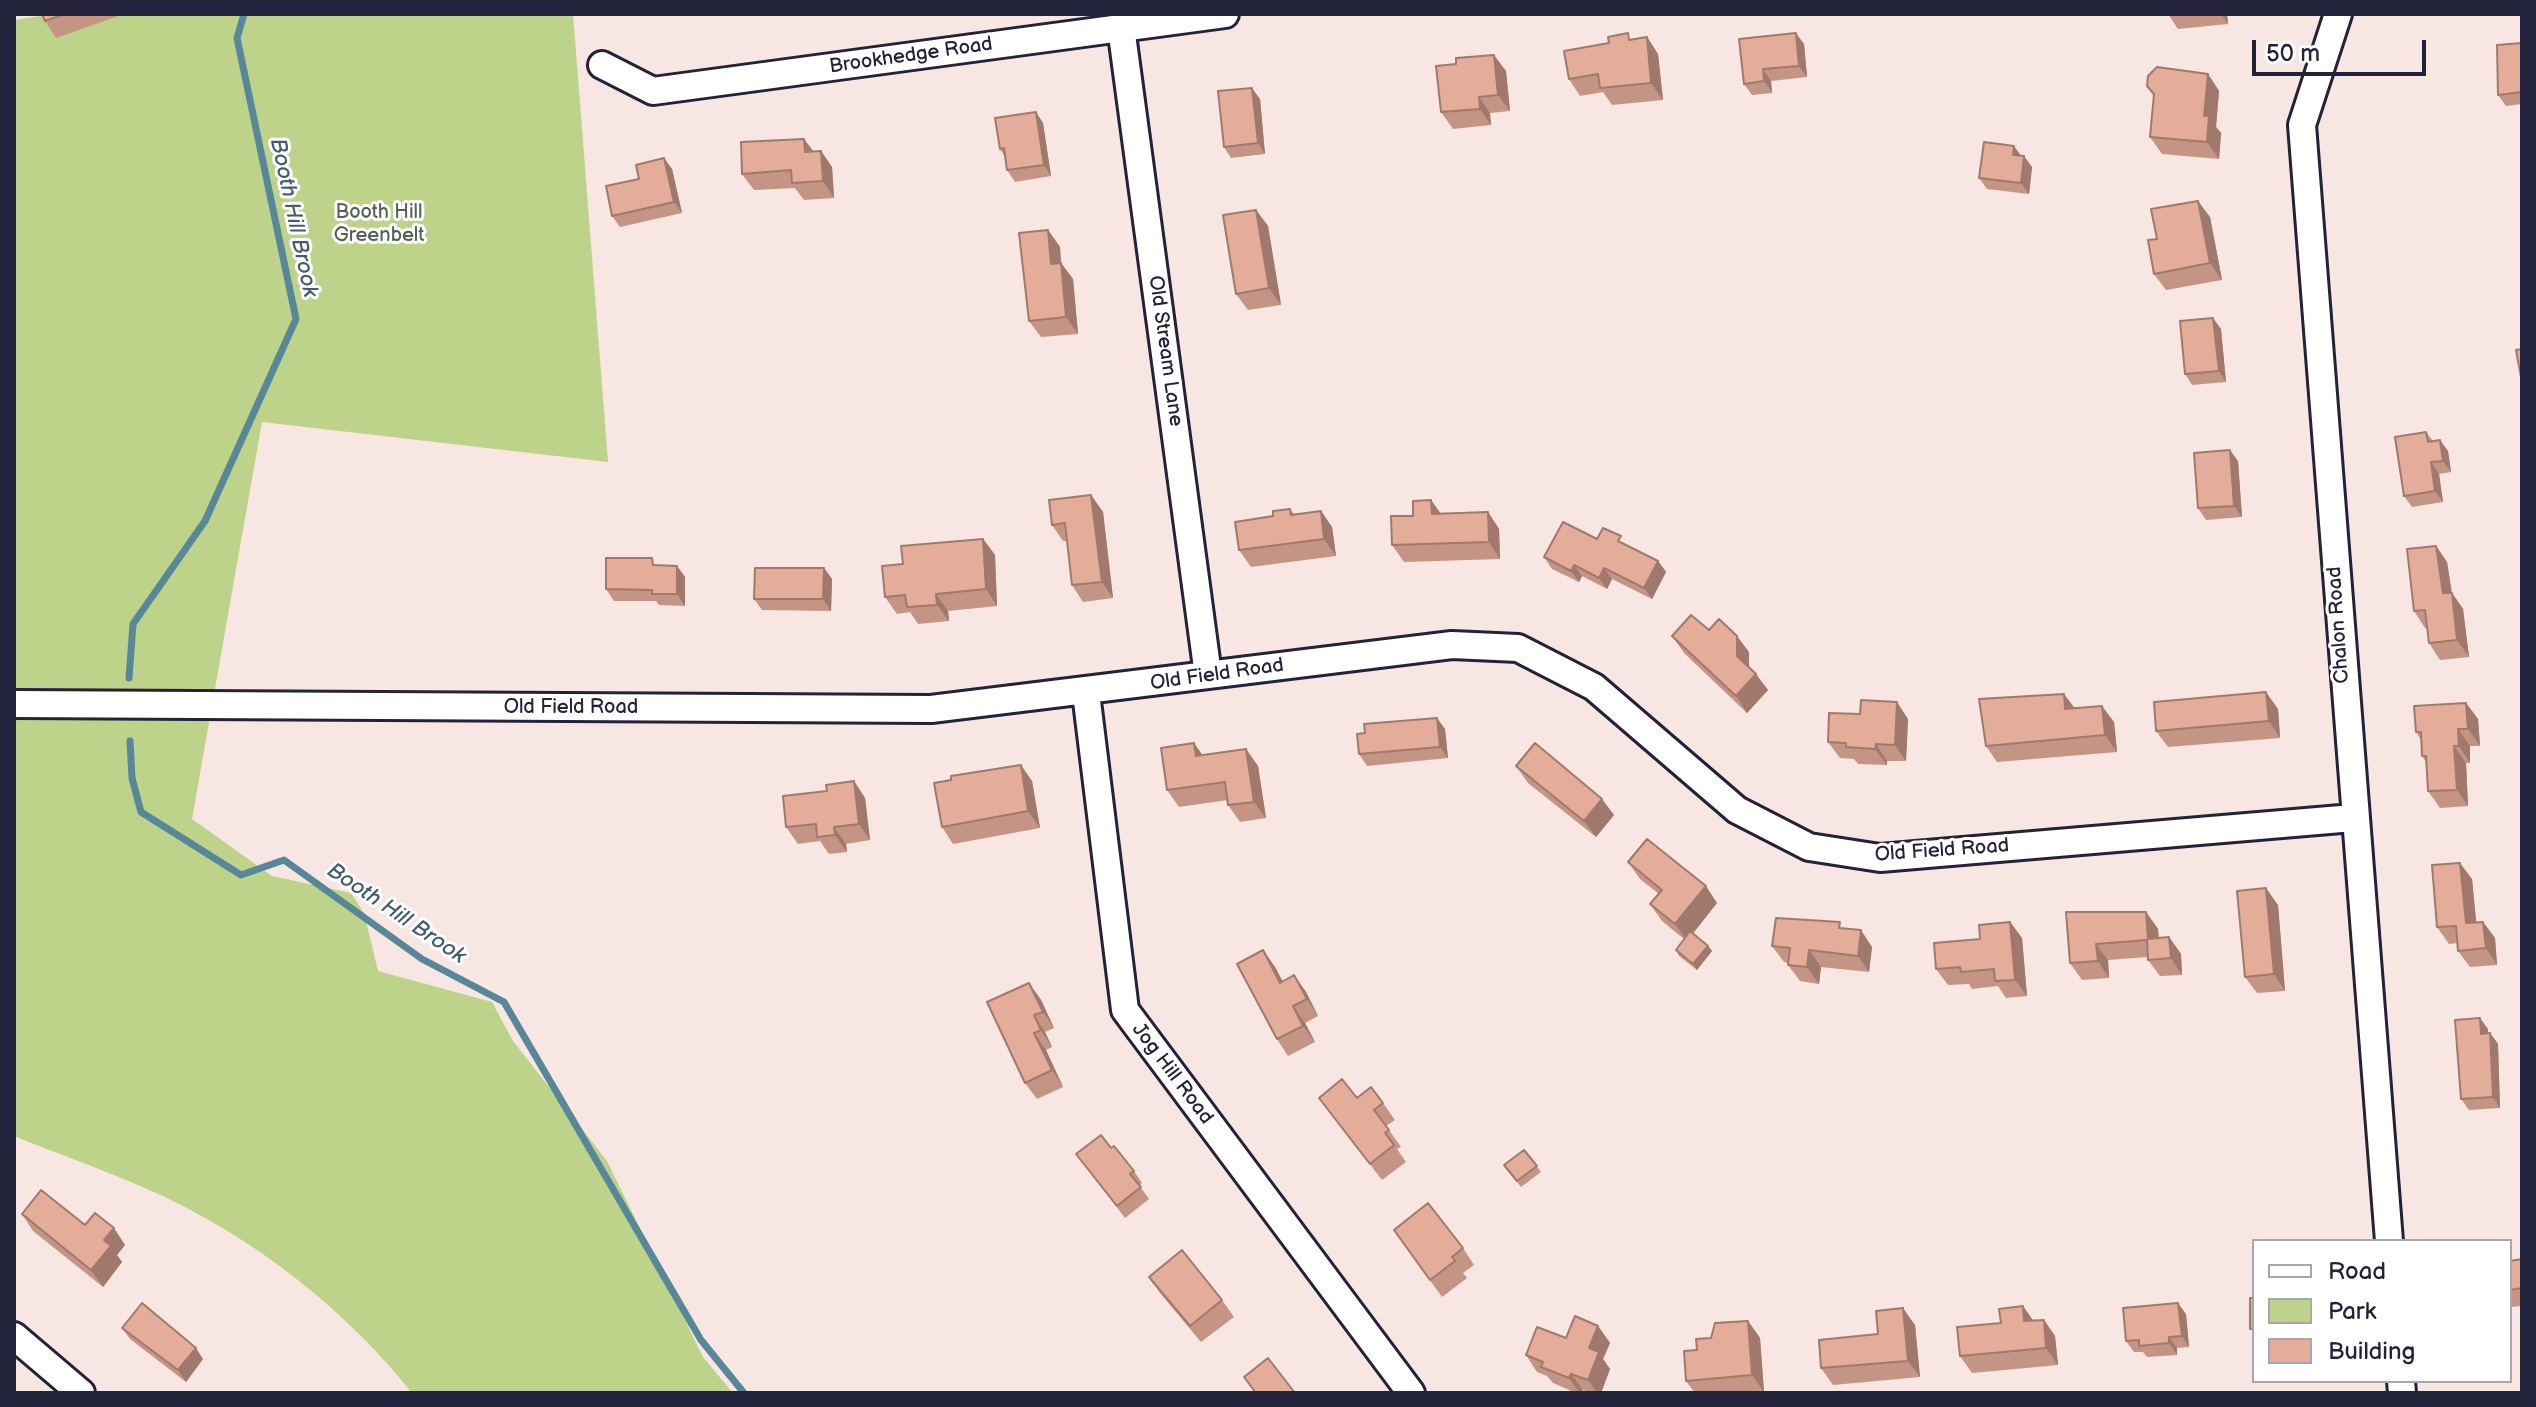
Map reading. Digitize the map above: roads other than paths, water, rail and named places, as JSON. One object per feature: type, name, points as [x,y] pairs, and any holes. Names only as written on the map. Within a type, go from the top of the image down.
[{"type":"street","name":"Brookhedge Road","points":[[602,65],[653,91],[1225,14]]},
{"type":"street","name":"Chalon Road","points":[[2338,14],[2302,125],[2353,818],[2389,1239]]},
{"type":"street","name":"Old Stream Lane","points":[[1121,27],[1208,675]]},
{"type":"street","name":"Old Field Road","points":[[14,704],[931,709],[1086,693],[1452,645],[1518,648],[1594,687],[1737,810],[1809,847],[1880,858],[2353,818]]},
{"type":"street","name":"Jog Hill Road","points":[[1086,693],[1125,1010],[1411,1393]]},
{"type":"street","points":[[14,1336],[81,1393]]},
{"type":"waterway","name":"Booth Hill Brook","points":[[129,678],[133,624],[205,521],[296,319],[237,38],[244,14]]},
{"type":"waterway","name":"Booth Hill Brook","points":[[130,741],[132,778],[141,812],[241,875],[284,860],[422,959],[504,1002],[701,1340],[744,1393]]},
{"type":"park label","name":"Booth Hill Greenbelt","points":[[379,224]]}]
